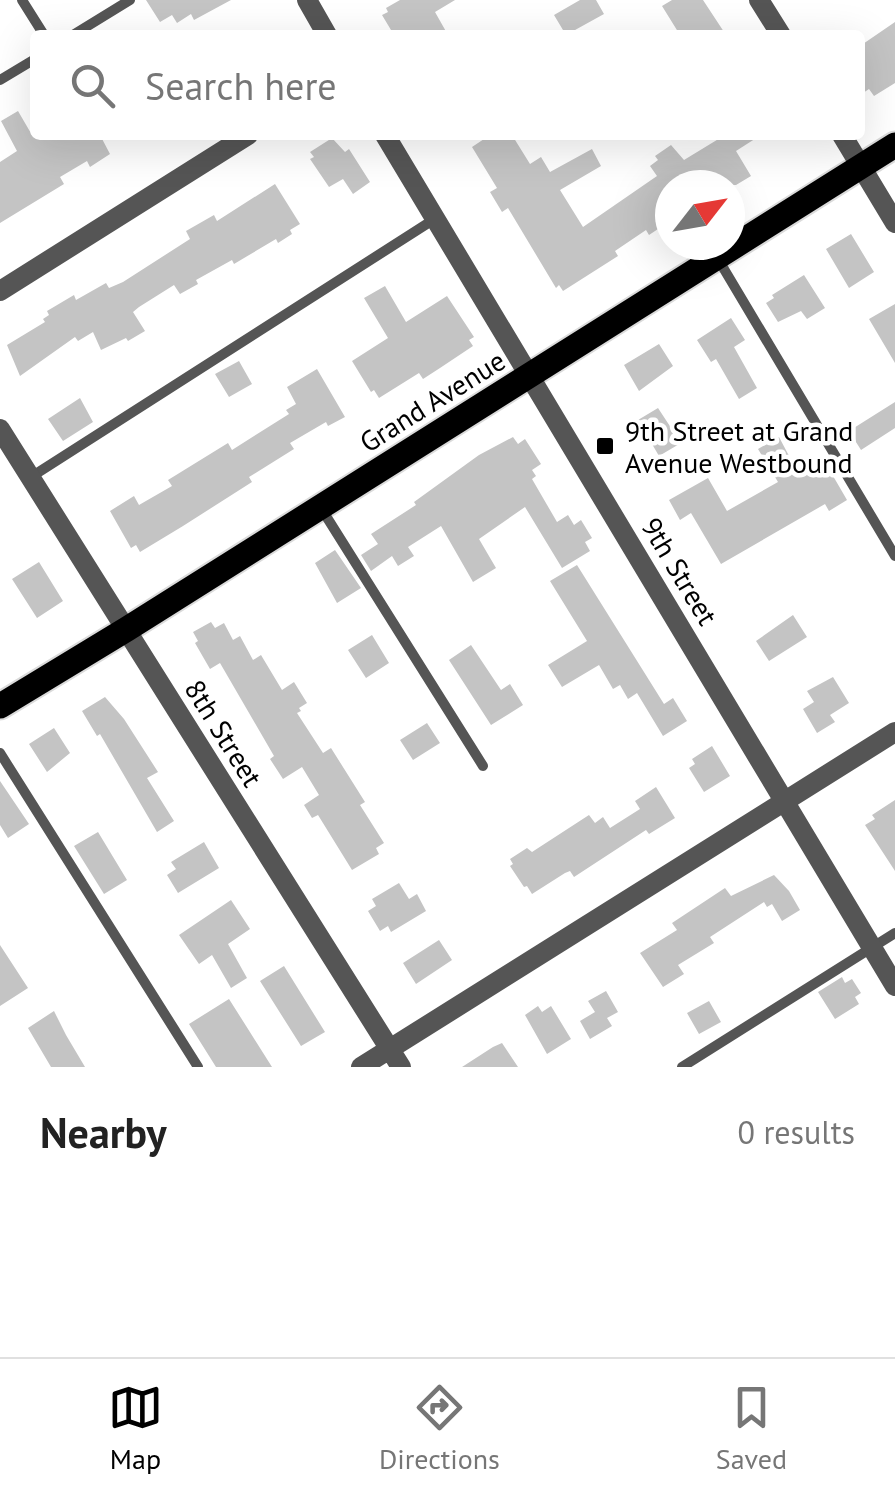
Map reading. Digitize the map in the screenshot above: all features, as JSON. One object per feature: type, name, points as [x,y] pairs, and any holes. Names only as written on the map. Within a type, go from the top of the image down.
[{"type":"main road","name":"Grand Avenue","points":[[745,240],[895,145]]},
{"type":"main road","name":"Grand Avenue","points":[[0,706],[714,260]]},
{"type":"street","points":[[306,0],[325,30]]},
{"type":"street","points":[[759,0],[778,30]]},
{"type":"street","points":[[0,291],[240,140]]},
{"type":"street","name":"9th Street","points":[[388,140],[895,986]]},
{"type":"street","points":[[845,140],[895,223]]},
{"type":"street","name":"8th Street","points":[[0,429],[395,1058]]},
{"type":"street","points":[[361,1067],[395,1058],[895,732]]},
{"type":"lane","points":[[22,0],[41,30]]},
{"type":"lane","points":[[81,30],[130,0]]},
{"type":"lane","points":[[0,80],[30,61]]},
{"type":"lane","points":[[30,478],[433,220]]},
{"type":"lane","points":[[718,260],[895,556]]},
{"type":"lane","points":[[320,508],[482,766]]},
{"type":"lane","points":[[0,754],[198,1067]]},
{"type":"lane","points":[[682,1067],[895,933]]},
{"type":"building","points":[[146,0],[231,0],[194,20],[191,14],[177,23],[172,15],[160,22]]},
{"type":"building","points":[[400,0],[455,0],[435,12],[445,30],[391,30],[382,15],[388,12],[386,8]]},
{"type":"building","points":[[580,0],[596,0],[604,14],[575,30],[563,30],[554,15]]},
{"type":"building","points":[[672,0],[703,0],[723,30],[677,30],[662,6]]},
{"type":"building","points":[[895,22],[895,83],[874,96],[869,89],[865,92],[865,43]]},
{"type":"building","points":[[18,111],[30,132],[30,140],[103,140],[110,154],[90,167],[87,161],[60,177],[64,184],[0,223],[0,162],[17,151],[1,121]]},
{"type":"building","points":[[334,140],[345,152],[349,149],[370,182],[353,194],[343,179],[329,187],[310,159],[314,157],[310,152]]},
{"type":"building","points":[[482,140],[515,140],[530,164],[541,157],[550,172],[592,149],[601,166],[560,190],[583,227],[655,177],[655,231],[649,235],[646,230],[615,251],[618,256],[563,291],[559,285],[556,288],[508,208],[502,212],[490,192],[497,188],[472,147]]},
{"type":"building","points":[[717,140],[753,140],[736,151],[751,176],[745,180],[745,170],[655,170],[655,173],[650,166],[658,160],[655,156],[671,145],[684,160]]},
{"type":"building","points":[[275,184],[300,224],[290,230],[292,234],[234,264],[232,260],[180,294],[174,285],[139,307],[133,312],[145,331],[128,341],[126,338],[101,350],[93,332],[78,341],[75,337],[20,376],[7,345],[45,322],[47,311],[74,295],[76,300],[106,283],[109,288],[123,282],[190,239],[186,231],[214,215],[217,221]]},
{"type":"building","points":[[851,234],[874,272],[849,288],[826,249]]},
{"type":"building","points":[[804,275],[825,308],[807,319],[801,311],[778,322],[766,303]]},
{"type":"building","points":[[385,286],[406,322],[447,296],[474,337],[469,340],[473,346],[423,379],[419,373],[379,398],[352,361],[388,338],[364,298]]},
{"type":"building","points":[[895,304],[895,363],[869,319]]},
{"type":"building","points":[[731,318],[745,340],[734,347],[757,388],[739,399],[716,359],[711,362],[697,340]]},
{"type":"building","points":[[659,344],[673,366],[639,391],[624,365]]},
{"type":"building","points":[[239,361],[252,384],[229,397],[215,374]]},
{"type":"building","points":[[317,369],[345,417],[328,426],[326,422],[290,443],[294,449],[249,477],[252,482],[183,526],[140,552],[136,545],[131,548],[110,511],[134,496],[139,505],[172,486],[168,480],[228,443],[232,450],[289,414],[286,410],[296,404],[287,387]]},
{"type":"building","points":[[80,398],[93,422],[63,441],[48,419]]},
{"type":"building","points":[[895,402],[895,428],[861,450],[849,431]]},
{"type":"building","points":[[658,408],[681,443],[659,456],[638,420]]},
{"type":"building","points":[[513,437],[518,444],[525,439],[541,464],[532,470],[536,476],[532,479],[557,522],[568,515],[574,525],[581,520],[592,538],[585,542],[590,551],[562,568],[525,507],[479,539],[496,568],[473,582],[441,526],[408,547],[414,556],[398,566],[392,556],[371,571],[361,555],[378,544],[371,534],[416,505],[414,502],[479,455]]},
{"type":"building","points":[[779,437],[797,471],[822,457],[847,500],[829,511],[825,504],[721,564],[691,513],[680,520],[669,500],[708,478],[727,511],[778,482],[758,449]]},
{"type":"building","points":[[335,550],[361,588],[337,603],[315,563]]},
{"type":"building","points":[[39,562],[63,601],[37,618],[12,579]]},
{"type":"building","points":[[577,565],[664,704],[673,698],[687,721],[663,736],[637,693],[628,699],[620,685],[613,689],[599,665],[562,687],[548,665],[587,641],[550,581]]},
{"type":"building","points":[[793,615],[807,637],[769,661],[756,641]]},
{"type":"building","points":[[211,622],[215,628],[224,623],[233,640],[240,636],[253,660],[261,655],[282,690],[294,682],[307,703],[297,713],[323,753],[331,748],[365,802],[360,805],[384,843],[376,848],[379,854],[352,870],[318,815],[312,818],[304,805],[319,795],[302,767],[283,779],[270,759],[274,756],[220,663],[210,669],[195,643],[198,641],[193,632]]},
{"type":"building","points":[[372,635],[389,663],[366,678],[348,650]]},
{"type":"building","points":[[471,645],[501,690],[510,684],[523,705],[491,725],[449,660]]},
{"type":"building","points":[[833,677],[849,703],[830,715],[835,722],[817,733],[803,709],[814,702],[807,691]]},
{"type":"building","points":[[105,697],[158,772],[147,778],[174,821],[157,832],[100,734],[97,736],[82,711]]},
{"type":"building","points":[[427,723],[440,743],[413,760],[400,740]]},
{"type":"building","points":[[54,728],[70,753],[47,772],[29,744]]},
{"type":"building","points":[[712,746],[730,776],[704,792],[689,768],[695,764],[692,759]]},
{"type":"building","points":[[0,781],[29,824],[8,838],[0,825]]},
{"type":"building","points":[[656,787],[675,818],[649,834],[646,830],[574,877],[570,871],[565,873],[532,894],[510,866],[510,859],[527,848],[532,852],[589,815],[595,823],[603,817],[610,828],[640,809],[635,801]]},
{"type":"building","points":[[895,800],[895,871],[865,825],[875,819],[872,815]]},
{"type":"building","points":[[98,832],[127,880],[104,894],[74,846]]},
{"type":"building","points":[[204,842],[219,868],[178,893],[167,875],[176,869],[171,862]]},
{"type":"building","points":[[774,875],[800,910],[782,921],[772,904],[767,907],[764,902],[710,937],[714,943],[678,965],[684,974],[663,987],[640,953],[677,930],[672,923],[725,888],[731,896]]},
{"type":"building","points":[[399,883],[409,899],[417,894],[426,911],[391,932],[388,926],[380,931],[368,911],[376,906],[372,899]]},
{"type":"building","points":[[231,900],[250,929],[228,944],[247,978],[231,988],[212,955],[199,964],[179,935]]},
{"type":"building","points":[[439,940],[452,960],[416,984],[403,963]]},
{"type":"building","points":[[0,945],[28,988],[0,1006]]},
{"type":"building","points":[[284,966],[325,1032],[301,1046],[260,981]]},
{"type":"building","points":[[842,977],[845,983],[852,979],[861,993],[855,997],[859,1004],[835,1019],[818,992]]},
{"type":"building","points":[[606,991],[618,1012],[607,1018],[612,1026],[590,1039],[580,1021],[595,1012],[588,1001]]},
{"type":"building","points":[[229,999],[272,1067],[216,1067],[189,1024]]},
{"type":"building","points":[[709,1001],[721,1022],[699,1034],[687,1013]]},
{"type":"building","points":[[538,1006],[542,1012],[551,1006],[571,1039],[547,1054],[525,1015]]},
{"type":"building","points":[[54,1011],[85,1067],[51,1067],[28,1028]]},
{"type":"building","points":[[502,1043],[518,1067],[462,1067],[493,1047]]},
{"type":"place","name":"9th Street at Grand Avenue Westbound","points":[[605,446]]}]
